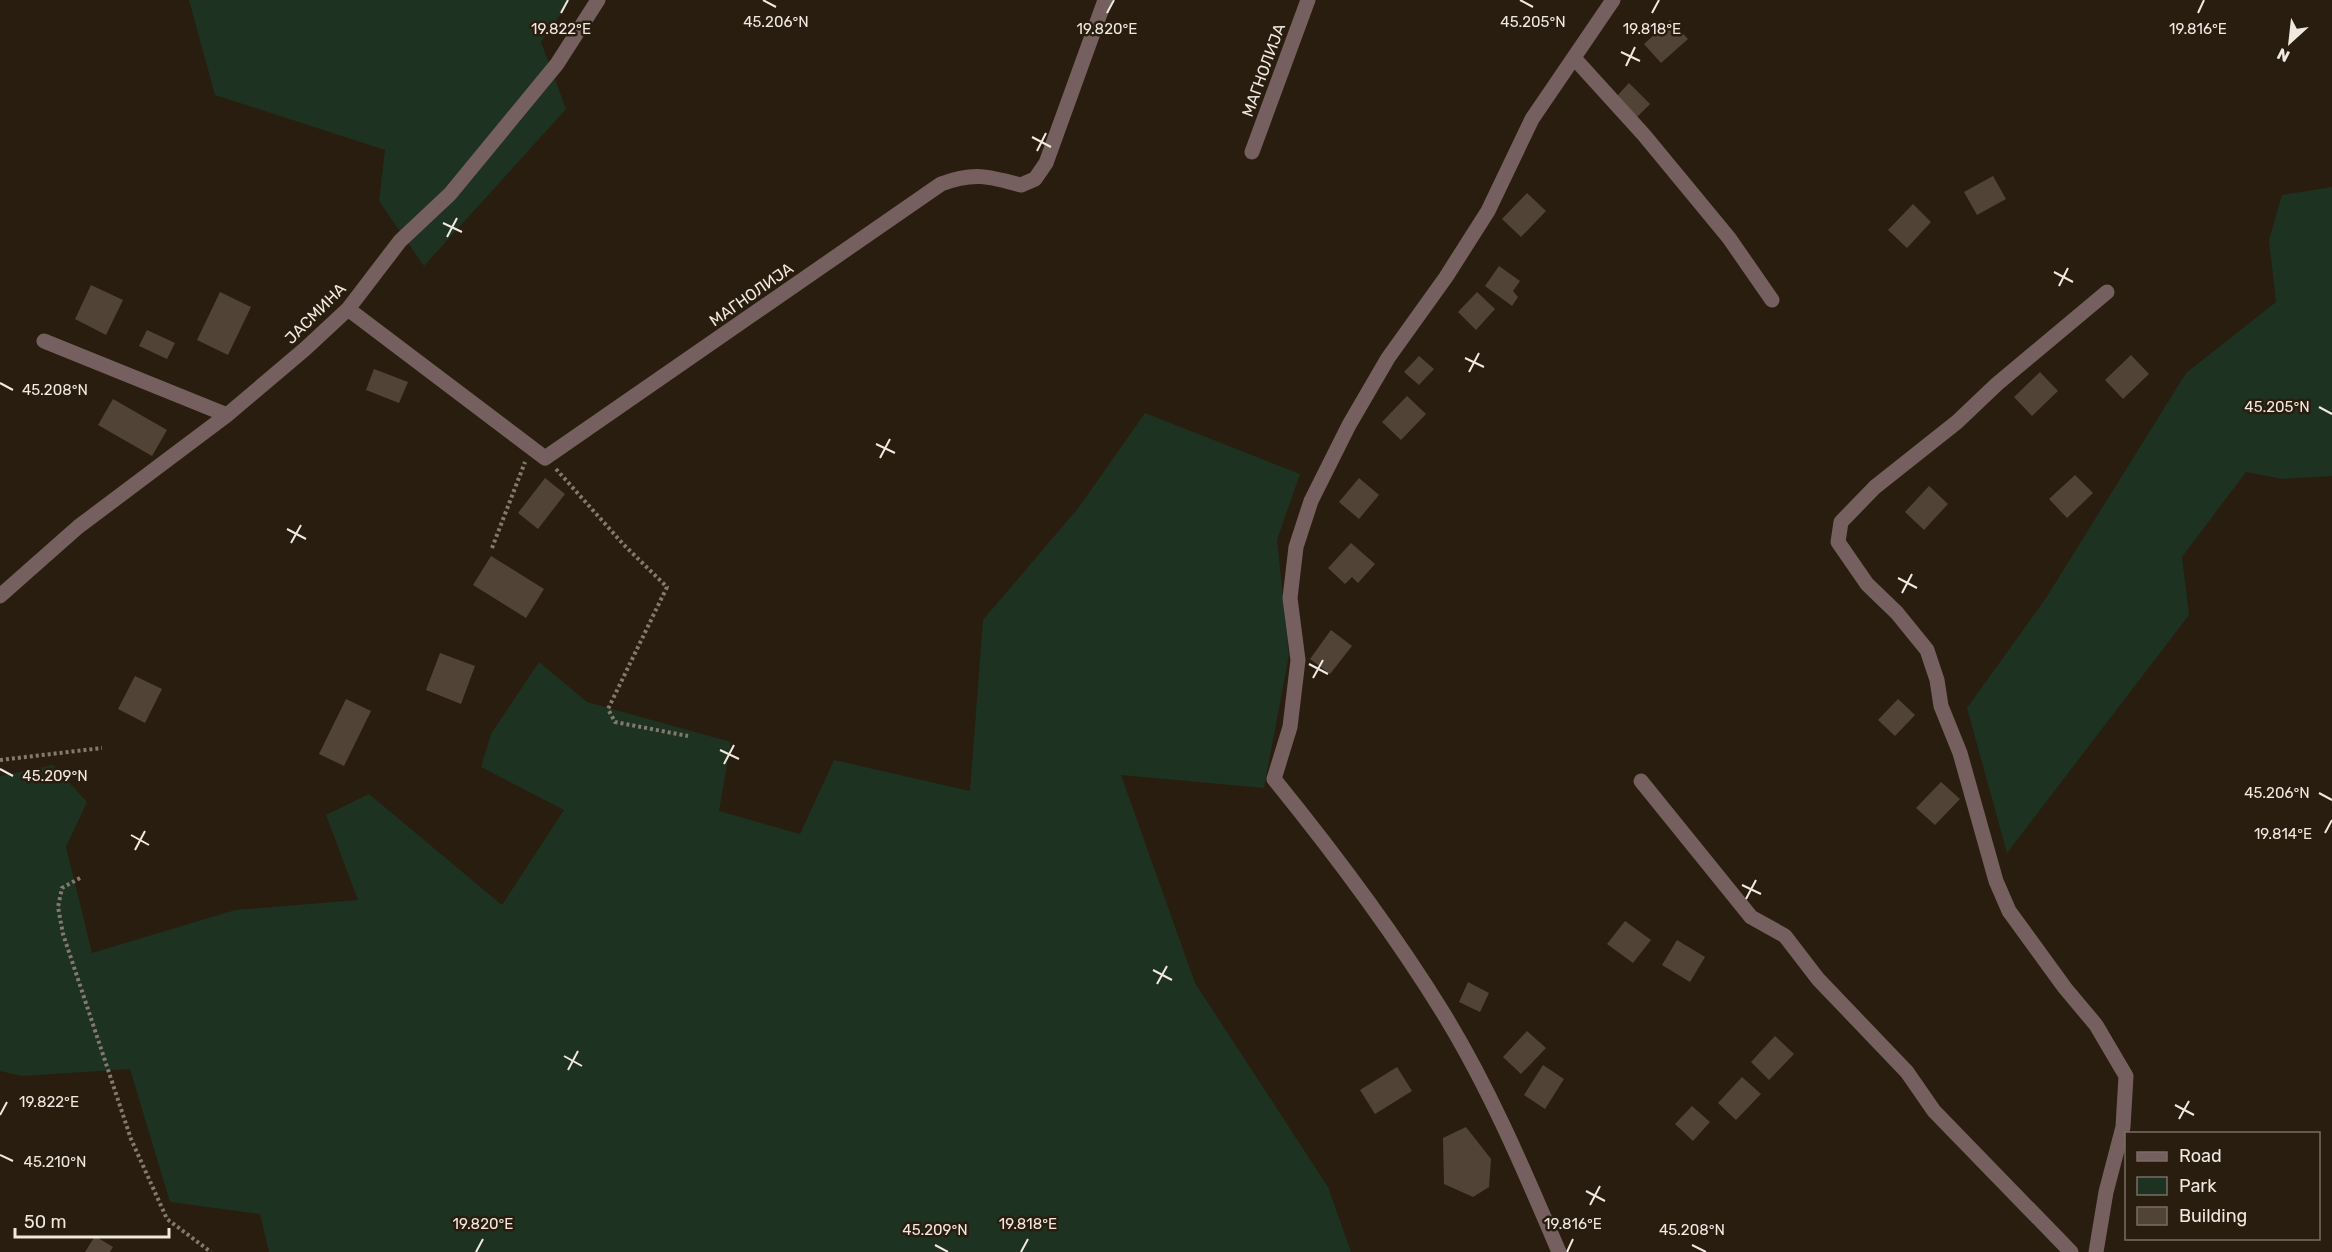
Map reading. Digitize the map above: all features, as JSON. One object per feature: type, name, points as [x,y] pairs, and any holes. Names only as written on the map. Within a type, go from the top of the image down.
[{"type":"street","name":"ЈАСМИНА","points":[[0,596],[78,527],[227,415],[348,309],[400,241],[450,194],[557,64],[598,0]]},
{"type":"street","name":"МАГНОЛИЈА","points":[[545,458],[940,184],[964,175],[998,178],[1021,185],[1035,179],[1046,163],[1105,0]]},
{"type":"street","name":"МАГНОЛИЈА","points":[[1252,152],[1308,0]]},
{"type":"street","points":[[1558,1252],[1521,1162],[1442,1011],[1331,850],[1274,779],[1290,727],[1298,660],[1290,598],[1296,547],[1311,501],[1349,424],[1388,358],[1446,277],[1482,221],[1532,119],[1613,0]]},
{"type":"street","points":[[1575,59],[1644,135],[1729,238],[1772,300]]},
{"type":"street","points":[[2096,1252],[2106,1192],[2124,1127],[2126,1076],[2096,1025],[2065,988],[2009,911],[1996,881],[1960,753],[1941,706],[1937,680],[1927,650],[1897,613],[1867,584],[1838,542],[1841,522],[1875,487],[1957,422],[1997,384],[2107,292]]},
{"type":"street","points":[[348,309],[545,458]]},
{"type":"street","points":[[44,341],[227,415]]},
{"type":"street","points":[[1641,781],[1751,918],[1785,936],[1818,979],[1906,1072],[1934,1111],[2071,1252]]},
{"type":"path","points":[[492,548],[531,446]]},
{"type":"path","points":[[545,458],[624,545],[667,587],[608,709],[615,722],[688,736]]},
{"type":"path","points":[[0,760],[102,748]]},
{"type":"path","points":[[80,878],[62,888],[58,907],[63,934],[131,1139],[167,1219],[211,1252]]},
{"type":"green space","points":[[189,0],[570,0],[541,42],[566,109],[424,266],[379,201],[385,150],[215,95]]},
{"type":"green space","points":[[2332,187],[2332,476],[2283,479],[2246,472],[2182,557],[2189,615],[2007,853],[1967,708],[2046,598],[2186,373],[2276,302],[2269,240],[2282,195]]},
{"type":"green space","points":[[1145,413],[1300,474],[1277,540],[1289,655],[1264,788],[1121,775],[1195,983],[1328,1187],[1351,1252],[269,1252],[260,1214],[170,1202],[130,1069],[22,1076],[0,1071],[0,776],[53,765],[87,802],[66,847],[92,953],[235,910],[358,900],[326,815],[369,794],[502,905],[564,810],[481,767],[491,734],[539,662],[587,702],[731,742],[719,811],[800,834],[834,760],[970,791],[983,620],[1079,507]]},
{"type":"building","points":[[1670,20],[1688,39],[1661,63],[1644,44]]},
{"type":"building","points":[[1629,83],[1650,104],[1637,117],[1616,97]]},
{"type":"building","points":[[1993,176],[2006,199],[1977,215],[1964,192]]},
{"type":"building","points":[[1527,193],[1546,211],[1521,237],[1502,219]]},
{"type":"building","points":[[1913,204],[1931,222],[1907,248],[1888,230]]},
{"type":"building","points":[[1499,266],[1520,281],[1513,291],[1518,297],[1512,306],[1485,286]]},
{"type":"building","points":[[91,285],[123,300],[106,335],[75,319]]},
{"type":"building","points":[[220,292],[251,307],[228,355],[197,340]]},
{"type":"building","points":[[1477,292],[1495,309],[1476,330],[1458,312]]},
{"type":"building","points":[[147,330],[175,343],[167,359],[139,346]]},
{"type":"building","points":[[2131,355],[2149,374],[2123,399],[2105,380]]},
{"type":"building","points":[[1419,356],[1434,369],[1419,385],[1404,372]]},
{"type":"building","points":[[374,369],[408,382],[399,403],[366,390]]},
{"type":"building","points":[[2040,372],[2058,391],[2032,416],[2014,397]]},
{"type":"building","points":[[1407,396],[1426,414],[1401,440],[1382,422]]},
{"type":"building","points":[[113,399],[167,430],[152,456],[98,425]]},
{"type":"building","points":[[2075,475],[2093,493],[2067,518],[2049,499]]},
{"type":"building","points":[[545,478],[565,494],[538,529],[518,513]]},
{"type":"building","points":[[1359,478],[1379,495],[1359,519],[1339,502]]},
{"type":"building","points":[[1929,486],[1948,504],[1924,530],[1905,512]]},
{"type":"building","points":[[1351,543],[1375,564],[1358,583],[1352,577],[1345,584],[1328,568]]},
{"type":"building","points":[[491,556],[544,589],[526,618],[473,585]]},
{"type":"building","points":[[1331,630],[1352,646],[1330,674],[1310,659]]},
{"type":"building","points":[[440,653],[475,666],[461,704],[426,690]]},
{"type":"building","points":[[135,676],[162,689],[145,723],[118,709]]},
{"type":"building","points":[[346,699],[371,711],[344,766],[319,754]]},
{"type":"building","points":[[1898,699],[1915,715],[1895,736],[1878,720]]},
{"type":"building","points":[[1941,782],[1960,799],[1935,825],[1916,808]]},
{"type":"building","points":[[1625,921],[1651,940],[1633,963],[1607,944]]},
{"type":"building","points":[[1677,940],[1705,957],[1690,982],[1662,965]]},
{"type":"building","points":[[1468,982],[1489,993],[1480,1012],[1459,1002]]},
{"type":"building","points":[[1527,1031],[1546,1048],[1521,1074],[1503,1057]]},
{"type":"building","points":[[1775,1036],[1794,1054],[1769,1080],[1751,1062]]},
{"type":"building","points":[[1543,1065],[1564,1079],[1545,1109],[1524,1095]]},
{"type":"building","points":[[1397,1067],[1412,1091],[1375,1114],[1360,1090]]},
{"type":"building","points":[[1742,1077],[1761,1094],[1736,1120],[1718,1103]]},
{"type":"building","points":[[1692,1106],[1710,1122],[1693,1141],[1675,1124]]},
{"type":"building","points":[[1466,1127],[1491,1159],[1489,1187],[1473,1197],[1444,1184],[1443,1138]]},
{"type":"building","points":[[95,1236],[113,1247],[110,1252],[85,1252]]}]
